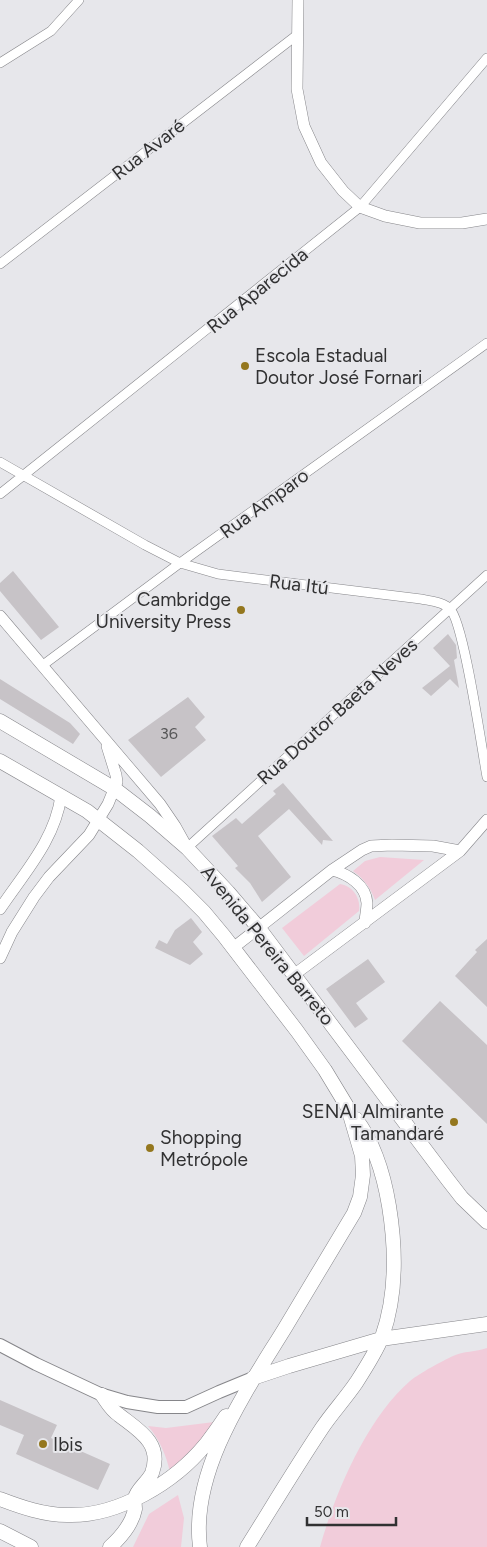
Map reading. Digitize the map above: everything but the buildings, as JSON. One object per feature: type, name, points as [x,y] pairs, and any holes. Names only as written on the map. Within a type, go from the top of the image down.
[{"type":"main road","name":"Avenida Pereira Barreto","points":[[0,721],[115,789],[186,848],[258,927],[448,1180],[462,1198],[487,1222]]},
{"type":"main road","name":"Avenida Pereira Barreto","points":[[0,761],[62,796],[99,820],[184,891],[204,912],[297,1031],[325,1070],[348,1108]]},
{"type":"main road","points":[[247,1547],[322,1427],[356,1382],[381,1339],[387,1321],[393,1289],[394,1237],[386,1190],[381,1169],[371,1144],[348,1108]]},
{"type":"main road","points":[[0,1499],[28,1509],[68,1516],[98,1512],[135,1498],[162,1483],[188,1463],[206,1444],[253,1378],[354,1213],[360,1197],[363,1175],[362,1156],[348,1108]]},
{"type":"main road","points":[[0,1344],[36,1364],[102,1394],[127,1402],[150,1406],[186,1407],[253,1378],[381,1339],[487,1324]]},
{"type":"main road","points":[[200,1547],[199,1521],[202,1497],[208,1474],[219,1445],[253,1378]]},
{"type":"main road","points":[[102,1394],[108,1405],[118,1415],[143,1433],[151,1445],[154,1463],[152,1472],[135,1498],[135,1509],[131,1520],[123,1534],[110,1547]]},
{"type":"main road","points":[[115,1507],[125,1523],[123,1534]]},
{"type":"main road","points":[[0,1531],[31,1547]]},
{"type":"street","points":[[0,63],[50,32],[79,0]]},
{"type":"street","points":[[298,0],[297,89],[304,126],[321,163],[343,191],[360,207],[385,216],[420,223],[462,224],[487,219]]},
{"type":"street","name":"Rua Avaré","points":[[0,264],[297,35]]},
{"type":"street","name":"Rua Aparecida","points":[[0,494],[360,207],[487,58]]},
{"type":"street","name":"Rua Amparo","points":[[43,665],[180,563],[487,343]]},
{"type":"street","name":"Rua Itú","points":[[0,462],[180,563],[218,574],[422,599],[450,608]]},
{"type":"street","name":"Rua Doutor Baeta Neves","points":[[186,848],[487,575]]},
{"type":"street","points":[[450,608],[454,613],[462,636],[487,778]]},
{"type":"street","points":[[0,616],[160,804],[175,826],[186,848]]},
{"type":"street","points":[[0,958],[12,932],[34,897],[49,877],[89,835],[115,789],[116,775],[105,740]]},
{"type":"street","points":[[0,909],[38,856],[50,835],[59,814],[62,796]]},
{"type":"street","points":[[295,974],[460,851],[487,820]]},
{"type":"street","points":[[233,948],[332,870],[356,853],[370,846],[433,846],[460,851]]},
{"type":"street","points":[[332,870],[352,878],[361,889],[367,903],[365,923]]},
{"type":"shaded area","points":[[380,857],[424,860],[375,900],[366,884],[353,871],[365,861]]},
{"type":"shaded area","points":[[340,884],[349,887],[355,893],[359,902],[359,911],[304,956],[282,928]]},
{"type":"shaded area","points":[[487,1348],[487,1547],[320,1547],[334,1503],[354,1458],[380,1415],[394,1397],[414,1378],[443,1361],[457,1354]]},
{"type":"shaded area","points":[[214,1422],[206,1437],[170,1472],[162,1448],[148,1426],[166,1428]]},
{"type":"shaded area","points":[[178,1495],[184,1518],[181,1547],[133,1547],[149,1514]]},
{"type":"place","name":"Escola Estadual Doutor José Fornari","points":[[245,366]]},
{"type":"place","name":"Cambridge University Press","points":[[241,610]]},
{"type":"place","name":"SENAI Almirante Tamandaré","points":[[454,1122]]},
{"type":"place","name":"Shopping Metrópole","points":[[150,1148]]},
{"type":"place","name":"Ibis","points":[[43,1444]]}]
